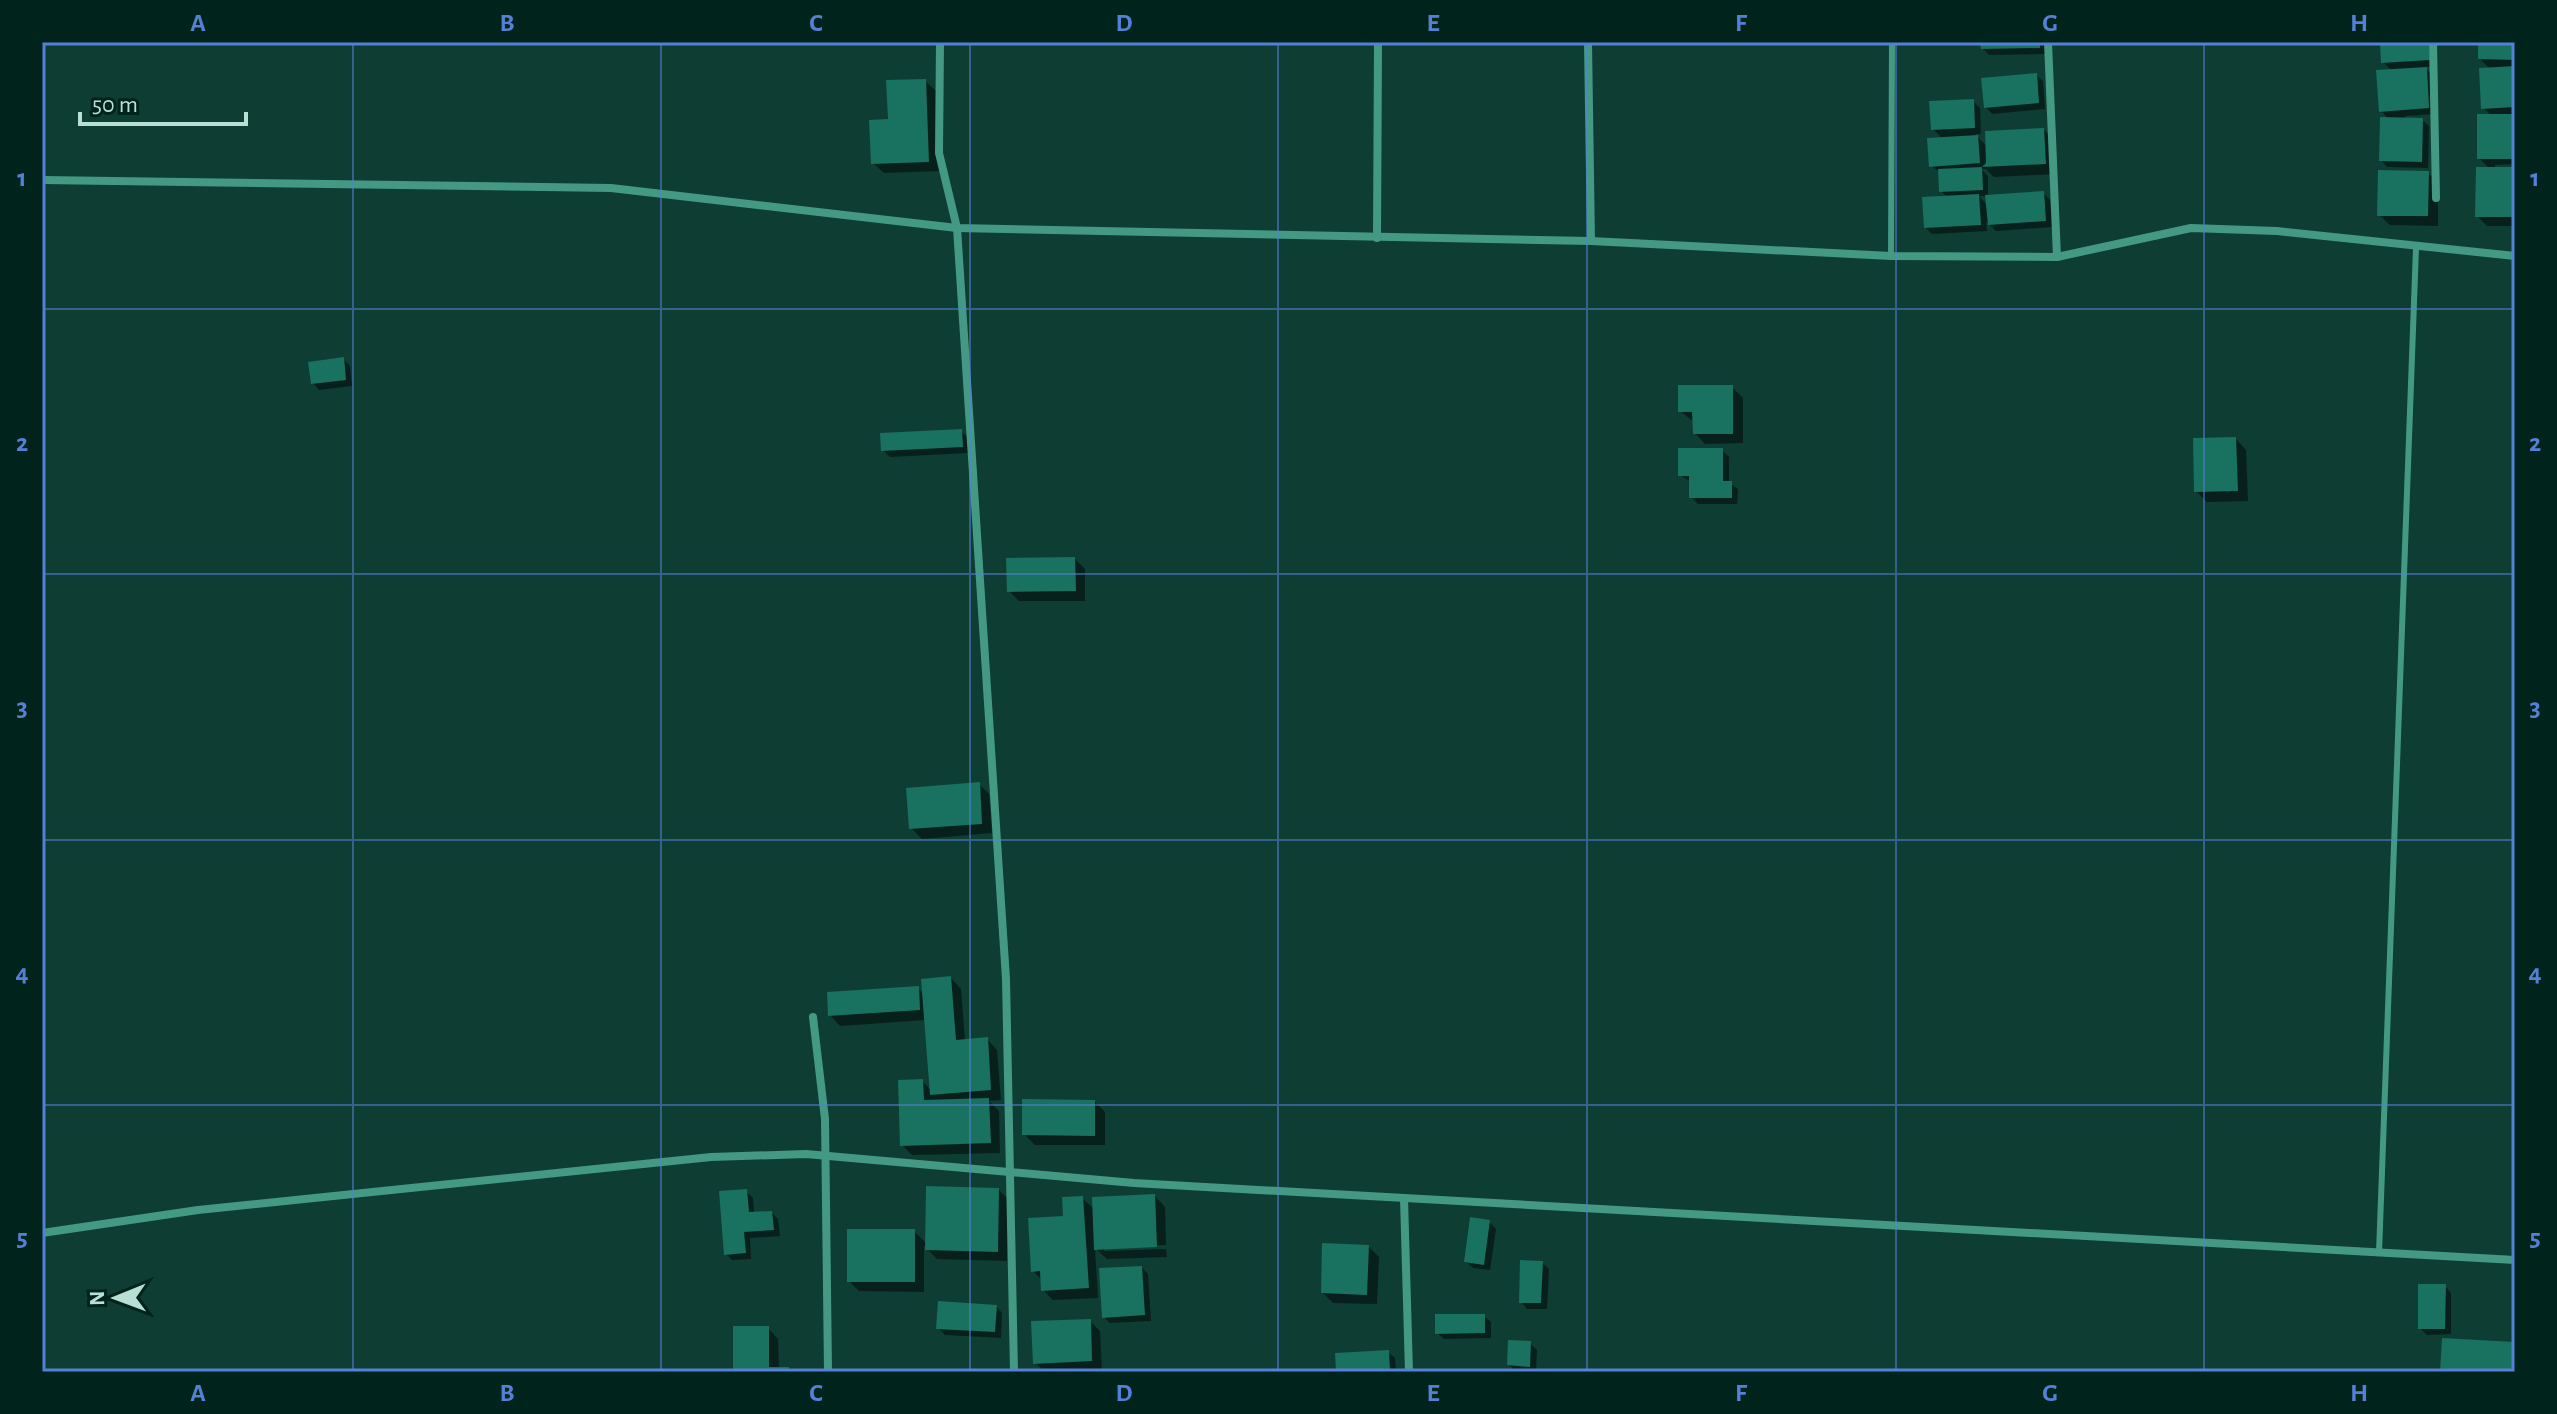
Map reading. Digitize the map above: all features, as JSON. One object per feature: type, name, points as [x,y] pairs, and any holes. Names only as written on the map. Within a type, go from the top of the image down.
[{"type":"street","points":[[940,42],[939,153],[957,228],[1004,948],[1012,1172],[1014,1372]]},
{"type":"street","points":[[1377,238],[1378,42]]},
{"type":"street","points":[[1588,42],[1591,241]]},
{"type":"street","points":[[2048,42],[2057,257]]},
{"type":"street","points":[[2433,42],[2436,198]]},
{"type":"street","points":[[42,180],[611,188],[957,228],[1591,241],[1891,256],[2057,257],[2191,228],[2277,231],[2515,256]]},
{"type":"street","points":[[813,1017],[825,1119],[822,1155],[828,1372]]},
{"type":"street","points":[[42,1233],[198,1210],[711,1157],[822,1155],[1134,1183],[2515,1260]]},
{"type":"street","points":[[1404,1198],[1409,1372]]},
{"type":"lane","points":[[1891,256],[1892,42]]},
{"type":"lane","points":[[2379,1253],[2416,248]]},
{"type":"building","points":[[1980,42],[2040,42],[2040,48],[1981,49]]},
{"type":"building","points":[[2380,42],[2429,42],[2430,60],[2381,63]]},
{"type":"building","points":[[2478,42],[2515,42],[2515,60],[2478,59]]},
{"type":"building","points":[[2515,66],[2515,107],[2481,109],[2479,68]]},
{"type":"building","points":[[2427,67],[2429,108],[2379,112],[2376,70]]},
{"type":"building","points":[[2037,73],[2039,103],[1984,108],[1981,78]]},
{"type":"building","points":[[926,79],[929,162],[871,164],[869,120],[888,119],[886,80]]},
{"type":"building","points":[[1974,99],[1975,128],[1931,130],[1929,101]]},
{"type":"building","points":[[2477,114],[2515,114],[2515,159],[2477,159]]},
{"type":"building","points":[[2380,117],[2423,118],[2422,162],[2379,161]]},
{"type":"building","points":[[2044,128],[2046,164],[1982,167],[1986,163],[1985,131]]},
{"type":"building","points":[[1978,135],[1980,163],[1929,167],[1927,138]]},
{"type":"building","points":[[1982,167],[1983,190],[1939,192],[1938,169]]},
{"type":"building","points":[[2476,167],[2515,167],[2515,217],[2475,217]]},
{"type":"building","points":[[2378,170],[2429,171],[2428,216],[2377,216]]},
{"type":"building","points":[[2044,191],[2046,221],[1988,225],[1985,195]]},
{"type":"building","points":[[1979,194],[1981,225],[1924,228],[1922,197]]},
{"type":"building","points":[[344,357],[346,380],[311,384],[308,362]]},
{"type":"building","points":[[1678,385],[1733,385],[1733,434],[1693,434],[1692,412],[1678,412]]},
{"type":"building","points":[[962,429],[963,447],[881,451],[880,433]]},
{"type":"building","points":[[2236,437],[2238,491],[2194,492],[2193,438]]},
{"type":"building","points":[[1678,448],[1723,448],[1723,481],[1732,481],[1732,498],[1689,498],[1689,476],[1678,476]]},
{"type":"building","points":[[1075,557],[1076,591],[1007,592],[1006,558]]},
{"type":"building","points":[[980,782],[982,824],[909,829],[906,788]]},
{"type":"building","points":[[951,976],[956,1040],[988,1037],[991,1090],[930,1095],[921,979]]},
{"type":"building","points":[[919,986],[920,1010],[828,1016],[827,992]]},
{"type":"building","points":[[923,1079],[924,1100],[989,1098],[991,1143],[900,1146],[898,1080]]},
{"type":"building","points":[[1022,1099],[1095,1100],[1095,1136],[1022,1135]]},
{"type":"building","points":[[926,1186],[999,1188],[998,1252],[925,1250]]},
{"type":"building","points":[[747,1189],[749,1212],[772,1211],[774,1230],[744,1232],[746,1253],[724,1255],[719,1191]]},
{"type":"building","points":[[1155,1194],[1157,1247],[1094,1250],[1092,1197]]},
{"type":"building","points":[[1083,1196],[1089,1288],[1041,1291],[1040,1271],[1031,1272],[1028,1218],[1063,1216],[1062,1197]]},
{"type":"building","points":[[1470,1217],[1490,1220],[1484,1265],[1464,1262]]},
{"type":"building","points":[[847,1229],[915,1229],[915,1282],[847,1282]]},
{"type":"building","points":[[1322,1243],[1369,1245],[1367,1295],[1321,1293]]},
{"type":"building","points":[[1520,1260],[1543,1261],[1541,1303],[1519,1303]]},
{"type":"building","points":[[1142,1266],[1145,1315],[1102,1318],[1099,1268]]},
{"type":"building","points":[[2418,1284],[2446,1284],[2445,1329],[2418,1329]]},
{"type":"building","points":[[938,1301],[997,1305],[995,1332],[936,1329]]},
{"type":"building","points":[[1435,1314],[1485,1314],[1485,1333],[1435,1334]]},
{"type":"building","points":[[1091,1319],[1092,1361],[1033,1364],[1031,1321]]},
{"type":"building","points":[[733,1326],[769,1326],[769,1367],[789,1367],[789,1372],[733,1372]]},
{"type":"building","points":[[2442,1338],[2515,1342],[2515,1372],[2440,1372]]},
{"type":"building","points":[[1508,1340],[1531,1341],[1530,1367],[1507,1365]]},
{"type":"building","points":[[1389,1350],[1390,1372],[1336,1372],[1335,1353]]}]
